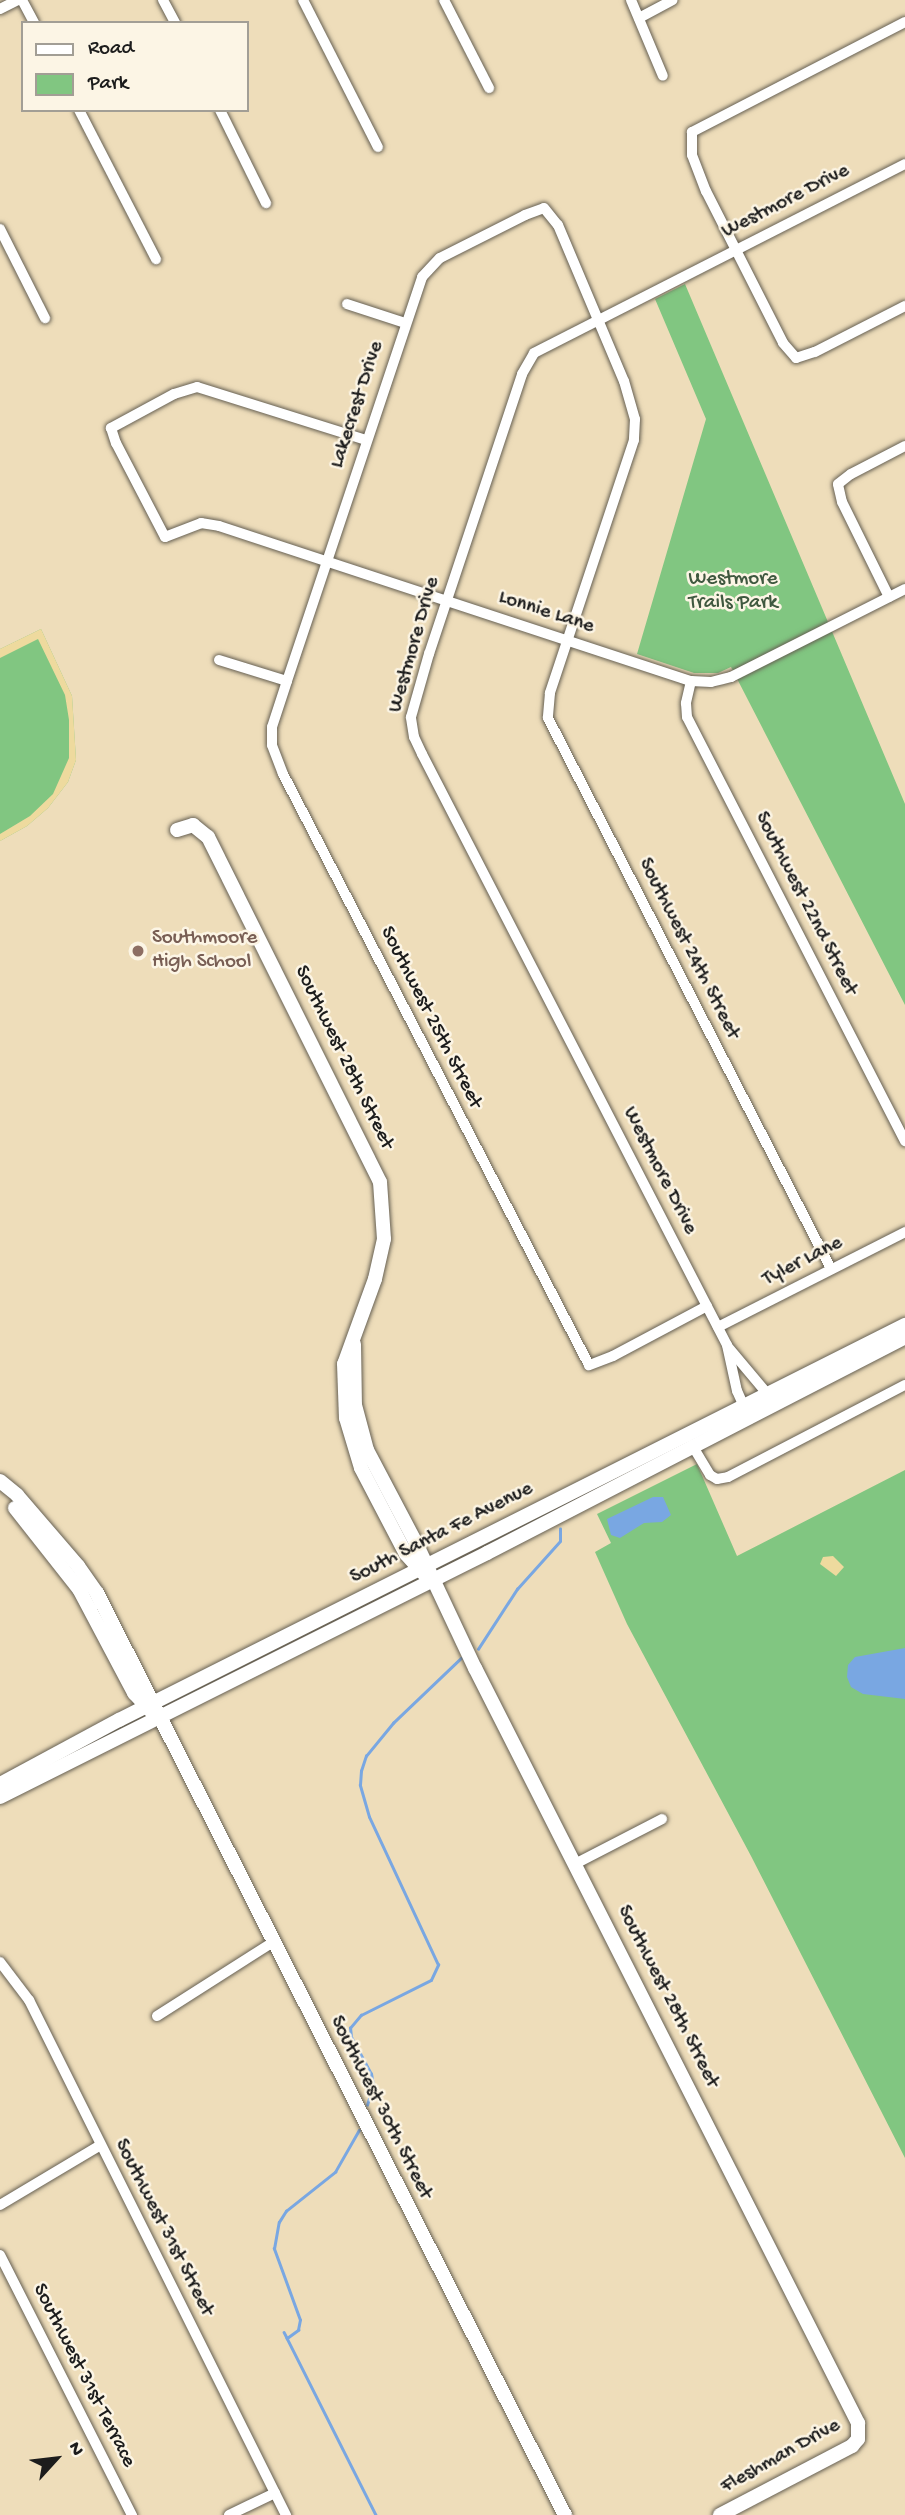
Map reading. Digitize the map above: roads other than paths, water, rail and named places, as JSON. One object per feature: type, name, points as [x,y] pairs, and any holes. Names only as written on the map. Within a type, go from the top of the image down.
[{"type":"street","points":[[0,9],[20,0],[33,21]]},
{"type":"street","points":[[163,0],[174,21]]},
{"type":"street","points":[[303,0],[378,147]]},
{"type":"street","points":[[444,0],[489,88]]},
{"type":"street","points":[[631,0],[663,76]]},
{"type":"street","points":[[639,18],[673,0]]},
{"type":"street","points":[[905,22],[692,132],[692,156],[700,179],[783,343],[796,358],[815,352],[905,306]]},
{"type":"street","points":[[80,112],[156,259]]},
{"type":"street","points":[[221,112],[267,203]]},
{"type":"street","name":"Westmore Drive","points":[[771,1398],[727,1345],[707,1307],[414,737],[413,708],[526,362],[546,344],[905,164]]},
{"type":"street","name":"Southwest 24th Street","points":[[544,208],[558,225],[631,399],[635,419],[634,440],[547,705],[552,727],[831,1269]]},
{"type":"street","name":"Lakecrest Drive","points":[[287,681],[422,277],[435,261],[544,208]]},
{"type":"street","points":[[0,229],[45,318]]},
{"type":"street","points":[[347,304],[405,323]]},
{"type":"street","name":"Lonnie Lane","points":[[366,440],[197,387],[174,394],[111,428],[116,443],[165,537],[194,525],[209,523],[691,681],[710,682],[731,677],[905,589]]},
{"type":"street","points":[[890,597],[842,502],[838,484],[851,474],[905,446]]},
{"type":"street","points":[[219,660],[287,681]]},
{"type":"street","name":"Southwest 25th Street","points":[[287,681],[271,736],[277,762],[589,1365],[707,1307]]},
{"type":"street","name":"Southwest 22nd Street","points":[[691,681],[686,702],[687,717],[905,1141]]},
{"type":"street","name":"Southwest 28th Street","points":[[177,830],[193,825],[208,837],[380,1182],[385,1224],[381,1257],[354,1343],[344,1364],[345,1418],[361,1468],[406,1554],[423,1567],[431,1581],[847,2397],[859,2434]]},
{"type":"street","name":"Tyler Lane","points":[[718,1327],[905,1231]]},
{"type":"street","name":"South Santa Fe Avenue","points":[[0,1784],[423,1567],[746,1411],[905,1325]]},
{"type":"street","name":"South Santa Fe Avenue","points":[[771,1398],[905,1337]]},
{"type":"street","name":"Westmore Drive","points":[[727,1345],[737,1391],[746,1411]]},
{"type":"street","points":[[692,1445],[710,1475],[717,1479],[728,1477],[905,1385]]},
{"type":"street","name":"South Santa Fe Avenue","points":[[0,1797],[431,1581],[692,1445],[746,1411]]},
{"type":"street","name":"Southwest 30th Street","points":[[0,1482],[8,1499],[79,1588],[134,1693],[150,1705],[159,1719],[565,2515]]},
{"type":"street","points":[[575,1864],[662,1819]]},
{"type":"street","points":[[157,2016],[273,1942]]},
{"type":"street","name":"Southwest 31st Street","points":[[0,1962],[29,2000],[99,2146],[286,2515]]},
{"type":"street","points":[[0,2205],[99,2146]]},
{"type":"street","name":"Southwest 31st Terrace","points":[[0,2255],[132,2515]]},
{"type":"street","name":"Fleshman Drive","points":[[720,2515],[852,2446],[859,2434]]},
{"type":"street","points":[[229,2515],[275,2493]]},
{"type":"water","points":[[653,1497],[663,1497],[671,1515],[662,1522],[644,1523],[620,1538],[611,1535],[607,1519]]},
{"type":"water","points":[[905,1648],[905,1699],[863,1694],[851,1687],[847,1677],[848,1665],[855,1657]]},
{"type":"waterway","points":[[478,1649],[517,1589],[560,1541],[560,1529]]},
{"type":"waterway","points":[[367,2105],[373,2085],[371,2074],[351,2037],[350,2028],[361,2015],[431,1980],[438,1965],[369,1817],[360,1785],[361,1771],[366,1756],[393,1723],[461,1658]]},
{"type":"waterway","points":[[284,2332],[287,2338],[298,2330],[300,2320],[274,2249],[279,2222],[286,2211],[335,2172],[359,2130]]},
{"type":"waterway","points":[[287,2338],[376,2515]]},
{"type":"place","name":"Southmoore High School","points":[[138,951]]},
{"type":"park label","name":"Westmore Trails Park","points":[[733,592]]}]
